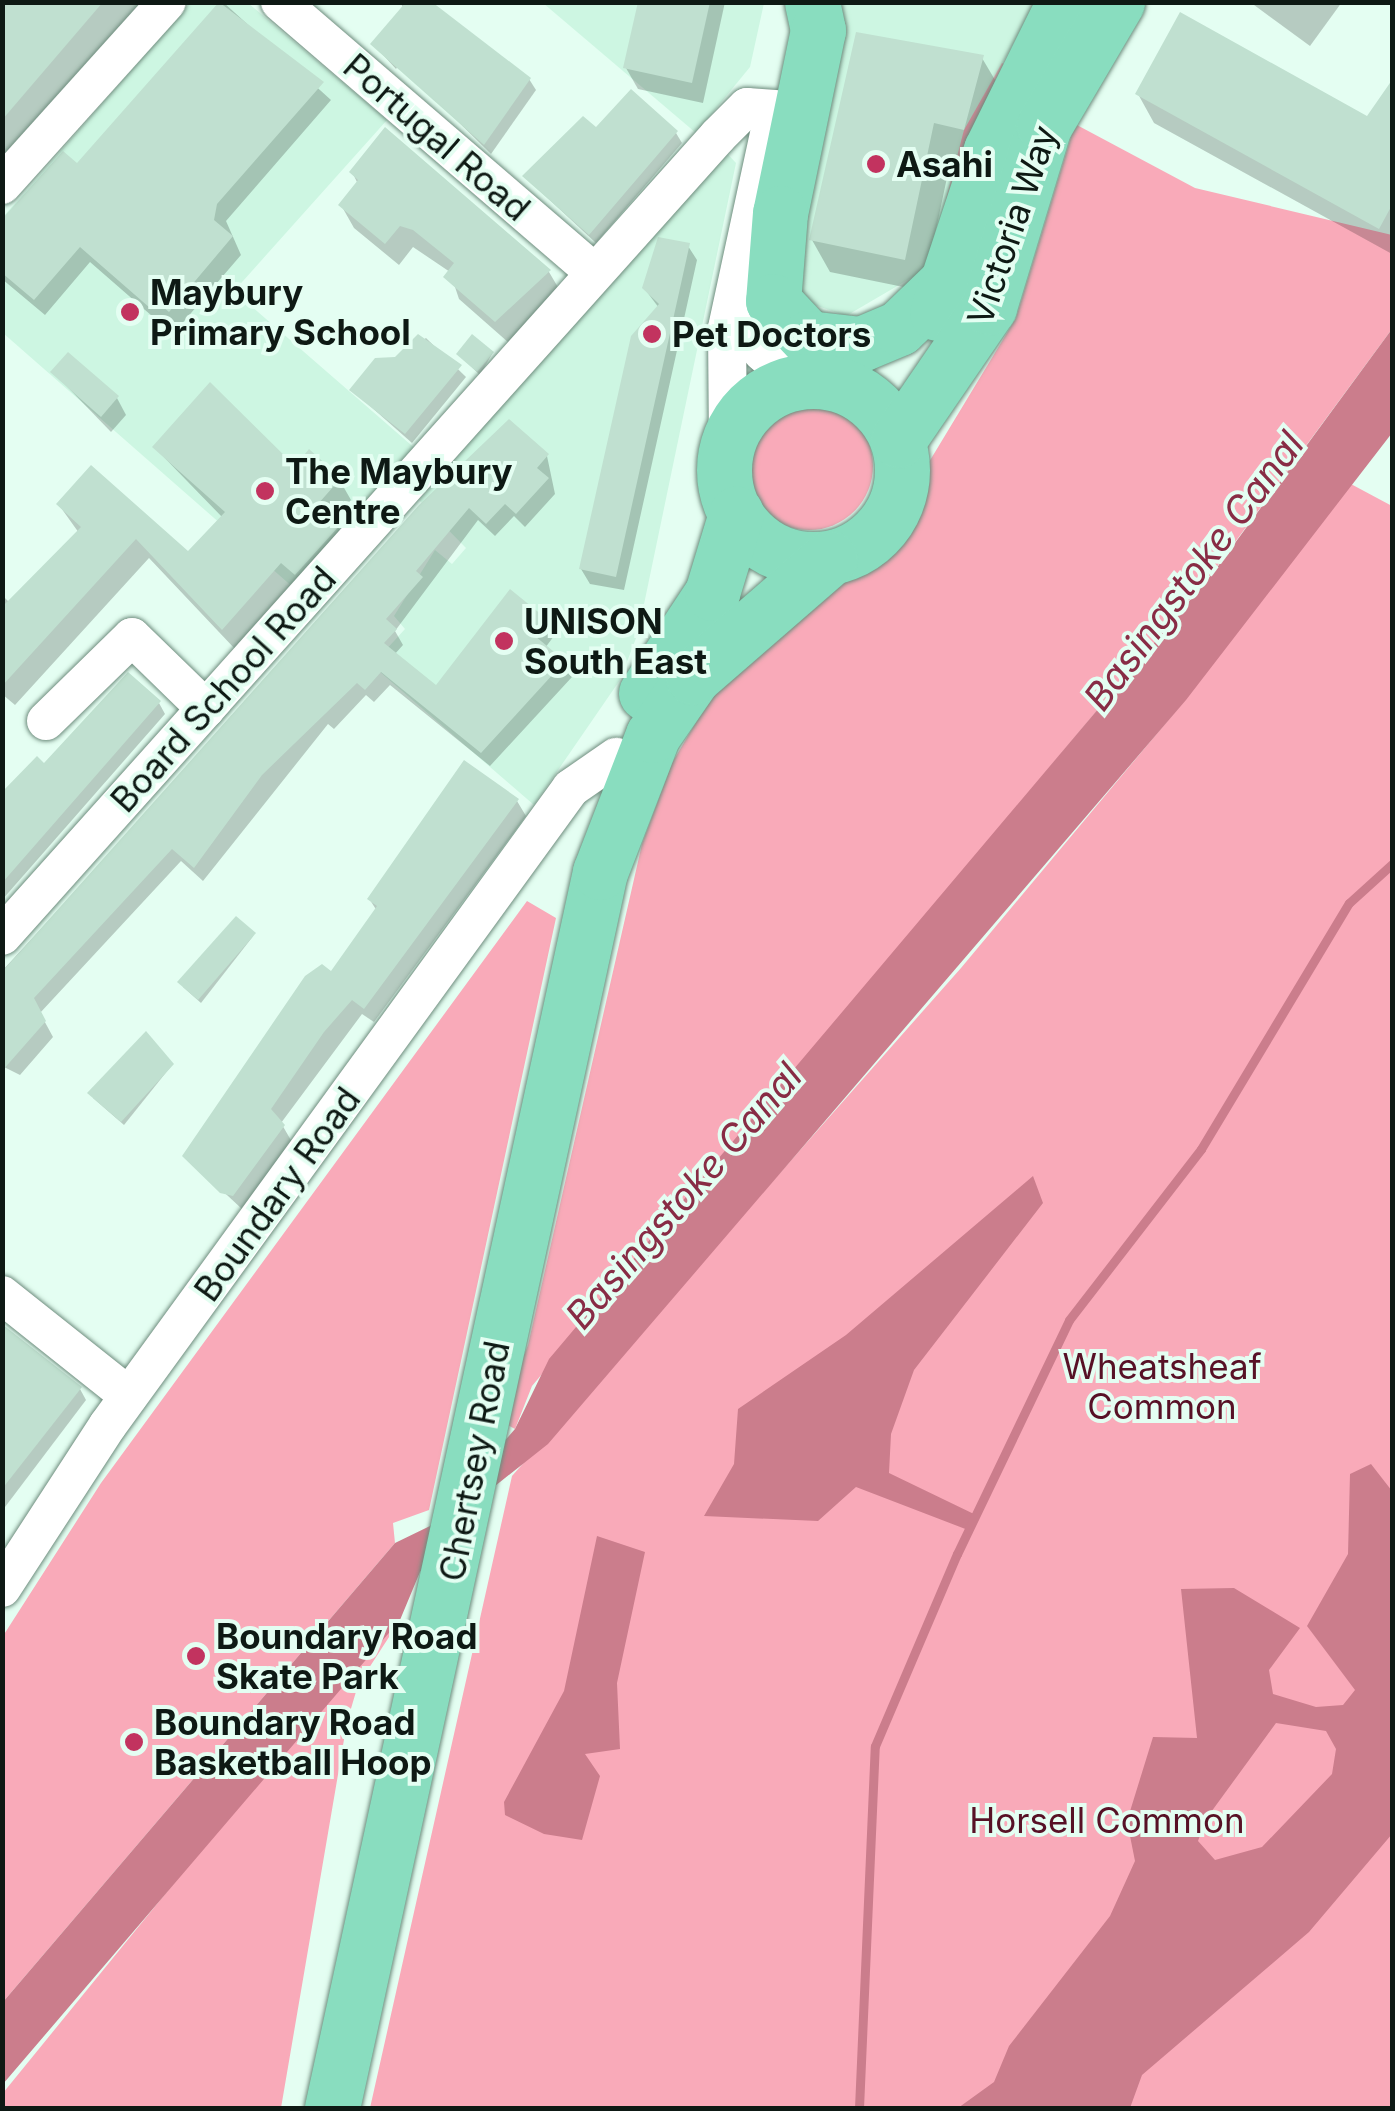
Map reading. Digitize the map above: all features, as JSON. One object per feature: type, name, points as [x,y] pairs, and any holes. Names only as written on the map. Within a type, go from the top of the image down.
[{"type":"main road","points":[[812,2],[818,30],[778,228],[773,301],[808,338],[862,344],[899,328],[948,280]]},
{"type":"main road","name":"Victoria Way","points":[[821,385],[915,345],[948,280],[991,150],[1064,2]]},
{"type":"main road","name":"Victoria Way","points":[[898,440],[989,307],[1044,126],[1116,2]]},
{"type":"main road","points":[[821,385],[870,400],[898,440],[903,466],[891,515],[854,550],[830,558],[780,553],[736,514],[724,472],[728,442],[753,404],[821,385]]},
{"type":"main road","name":"Chertsey Road","points":[[332,2108],[456,1555],[472,1457],[600,872],[602,789],[712,594],[736,514]]},
{"type":"main road","name":"Chertsey Road","points":[[602,789],[694,677],[830,558]]},
{"type":"street","points":[[2,185],[167,2]]},
{"type":"street","name":"Portugal Road","points":[[280,2],[594,272]]},
{"type":"street","points":[[728,442],[726,342],[798,2]]},
{"type":"street","name":"Board School Road","points":[[2,936],[594,272],[747,107],[775,109]]},
{"type":"street","points":[[738,294],[762,352],[821,385]]},
{"type":"street","points":[[46,720],[132,637],[206,708]]},
{"type":"street","name":"Boundary Road","points":[[2,1588],[128,1396],[602,789]]},
{"type":"street","points":[[2,1295],[128,1396]]},
{"type":"shaded area","name":"Maybury Primary School","points":[[190,3],[248,3],[387,120],[234,291],[418,451],[295,589],[3,333],[3,217]]},
{"type":"shaded area","points":[[543,3],[764,3],[750,67],[696,133]]},
{"type":"shaded area","points":[[843,3],[1036,3],[982,99],[928,268],[846,316],[784,294],[779,280]]},
{"type":"shaded area","points":[[723,149],[736,163],[638,633],[620,680],[534,805],[372,665],[405,629],[394,616],[435,550],[452,564],[466,548],[419,500]]},
{"type":"shaded area","name":"Basingstoke Canal","points":[[1392,329],[1392,433],[1186,700],[548,1444],[495,1486],[420,1572],[400,1620],[3,2084],[3,2002],[395,1543],[430,1526],[515,1429],[549,1359],[1213,573]]},
{"type":"shaded area","points":[[1033,1176],[1043,1203],[914,1370],[891,1434],[889,1473],[976,1515],[968,1530],[856,1487],[818,1521],[704,1516],[734,1464],[738,1409],[846,1335]]},
{"type":"shaded area","name":"Horsell Common","points":[[1371,1464],[1392,1491],[1392,1834],[1309,1932],[1142,2075],[1130,2108],[958,2108],[994,2082],[1009,2046],[1110,1916],[1135,1861],[1127,1821],[1153,1737],[1197,1738],[1181,1589],[1234,1588],[1300,1628],[1269,1670],[1273,1694],[1316,1707],[1343,1705],[1355,1690],[1307,1626],[1348,1554],[1350,1474]],"holes":[[[1276,1723],[1326,1731],[1336,1749],[1332,1774],[1262,1847],[1215,1860],[1198,1841],[1206,1819]]]},
{"type":"shaded area","points":[[597,1536],[645,1552],[617,1683],[620,1749],[585,1754],[600,1776],[582,1840],[544,1834],[505,1815],[504,1802],[564,1691]]},
{"type":"green space","points":[[1002,63],[1010,67],[928,268],[964,130]]},
{"type":"green space","points":[[1075,124],[1195,188],[1392,235],[1392,329],[1213,572],[532,1386],[515,1429],[498,1420],[528,1345],[642,844],[672,763],[715,690],[911,526],[926,467],[1016,318]]},
{"type":"green space","points":[[809,402],[834,407],[854,421],[868,441],[873,466],[868,491],[854,511],[834,525],[809,530],[784,525],[764,511],[750,491],[745,466],[750,441],[764,421],[784,407]]},
{"type":"green space","name":"Wheatsheaf Common","points":[[1349,483],[1392,506],[1392,2108],[370,2108],[512,1476],[961,968],[1185,700]]},
{"type":"green space","points":[[527,901],[556,918],[429,1510],[393,1523],[395,1543],[3,2002],[3,1636],[101,1483]]},
{"type":"green space","points":[[400,1620],[358,1685],[347,1722],[281,2108],[3,2108],[3,2093],[293,1737]]},
{"type":"building","points":[[2,2],[103,2],[2,120]]},
{"type":"building","points":[[219,2],[324,82],[217,204],[214,220],[233,236],[169,312],[156,301],[150,308],[80,247],[34,300],[2,273],[2,219],[63,151],[77,163]]},
{"type":"building","points":[[406,2],[432,2],[531,78],[484,145],[370,44]]},
{"type":"building","points":[[638,2],[710,2],[692,83],[623,68]]},
{"type":"building","points":[[1180,12],[1367,116],[1392,80],[1392,205],[1379,229],[1135,94]]},
{"type":"building","name":"Asahi","points":[[856,32],[984,55],[964,130],[934,123],[905,260],[809,240]]},
{"type":"building","points":[[631,89],[678,131],[589,235],[522,176],[583,116],[596,127]]},
{"type":"building","points":[[385,127],[551,270],[495,322],[443,277],[454,263],[413,230],[400,226],[385,244],[338,205],[358,180],[349,172]]},
{"type":"building","points":[[658,237],[690,243],[616,577],[579,569],[631,336],[659,304],[642,288]]},
{"type":"building","points":[[418,334],[462,365],[405,434],[349,390],[375,358],[395,357]]},
{"type":"building","points":[[472,334],[494,352],[477,372],[456,354]]},
{"type":"building","points":[[68,352],[119,396],[101,417],[50,372]]},
{"type":"building","points":[[210,382],[295,466],[309,449],[341,478],[318,504],[341,524],[295,575],[281,563],[222,630],[136,539],[2,686],[2,607],[81,527],[56,504],[91,465],[188,551],[225,512],[152,447]]},
{"type":"building","points":[[509,419],[549,454],[537,468],[549,478],[516,514],[505,504],[486,524],[469,508],[416,571],[423,577],[386,619],[397,629],[384,643],[436,685],[510,589],[548,620],[535,636],[565,661],[481,753],[381,672],[365,690],[357,683],[262,775],[194,868],[172,849],[34,998],[46,1021],[2,1071],[2,972],[419,505]]},
{"type":"building","points":[[128,672],[161,701],[2,883],[2,792],[37,756],[44,763]]},
{"type":"building","points":[[464,760],[519,799],[364,1009],[352,1000],[324,1032],[271,1109],[285,1125],[233,1196],[220,1193],[182,1156],[305,976],[322,964],[331,971],[377,906],[367,899]]},
{"type":"building","points":[[236,916],[256,933],[198,1000],[177,982]]},
{"type":"building","points":[[146,1031],[174,1064],[121,1122],[87,1093]]},
{"type":"building","points":[[2,1324],[82,1387],[2,1489]]},
{"type":"waterway","points":[[859,2108],[875,1746],[957,1554],[1069,1320],[1201,1149],[1349,903],[1392,864]]},
{"type":"place","name":"Asahi","points":[[876,164]]},
{"type":"place","name":"Maybury Primary School","points":[[130,312]]},
{"type":"place","name":"Pet Doctors","points":[[652,334]]},
{"type":"place","name":"The Maybury Centre","points":[[265,491]]},
{"type":"place","name":"UNISON South East","points":[[504,641]]},
{"type":"place","name":"Boundary Road Skate Park","points":[[196,1656]]},
{"type":"place","name":"Boundary Road Basketball Hoop","points":[[134,1742]]}]
